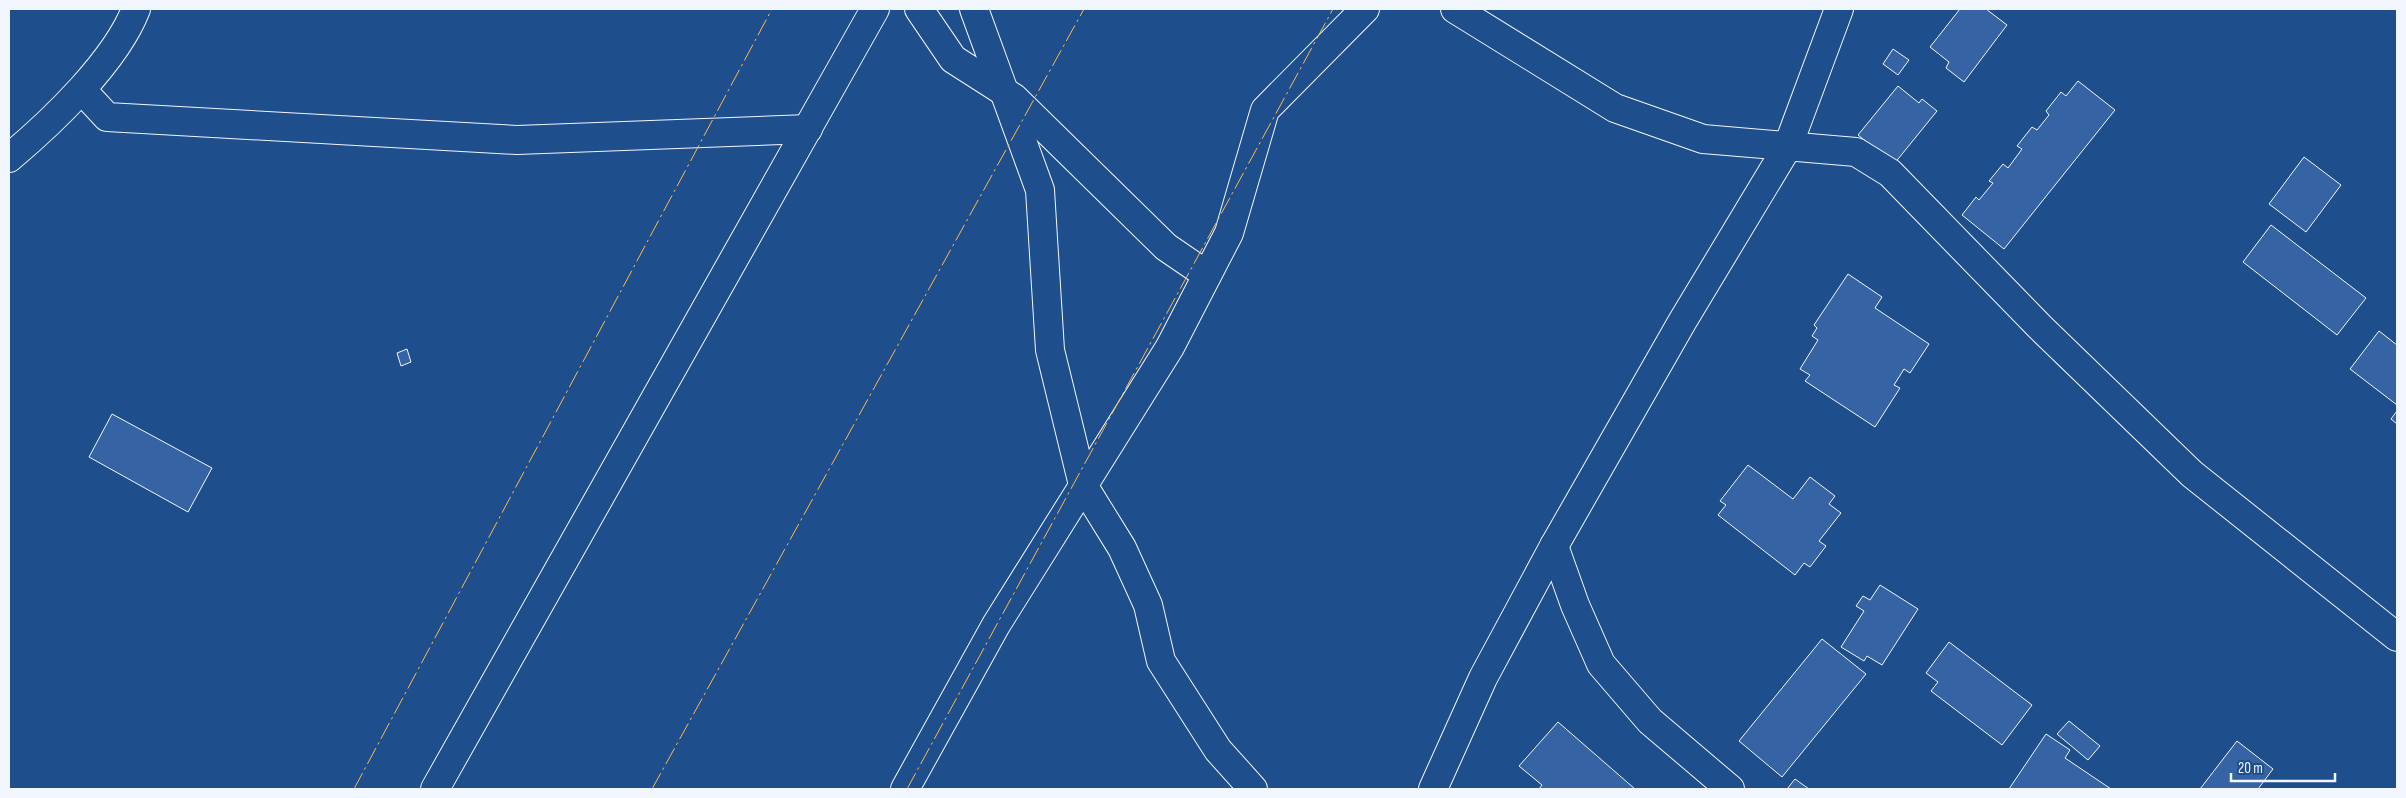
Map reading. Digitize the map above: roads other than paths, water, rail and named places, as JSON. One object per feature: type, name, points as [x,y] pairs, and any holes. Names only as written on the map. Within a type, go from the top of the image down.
[{"type":"street","points":[[9,158],[82,90],[129,28],[136,9]]},
{"type":"street","points":[[435,789],[875,9]]},
{"type":"street","points":[[919,9],[954,59],[1014,98],[1166,247],[1207,276]]},
{"type":"street","points":[[974,9],[1040,190],[1050,350],[1083,485],[1122,548],[1148,606],[1161,660],[1218,750],[1253,789]]},
{"type":"street","points":[[905,789],[996,625],[1170,347],[1229,233],[1265,110],[1365,9]]},
{"type":"street","points":[[1455,9],[1614,108],[1703,139],[1856,152],[1890,173],[2040,327],[2192,474],[2397,636]]},
{"type":"street","points":[[1433,789],[1483,678],[1554,546],[1682,322],[1788,146],[1839,9]]},
{"type":"street","points":[[82,90],[107,117],[517,140],[808,129]]},
{"type":"street","points":[[1554,546],[1575,606],[1602,664],[1650,722],[1730,789]]}]
